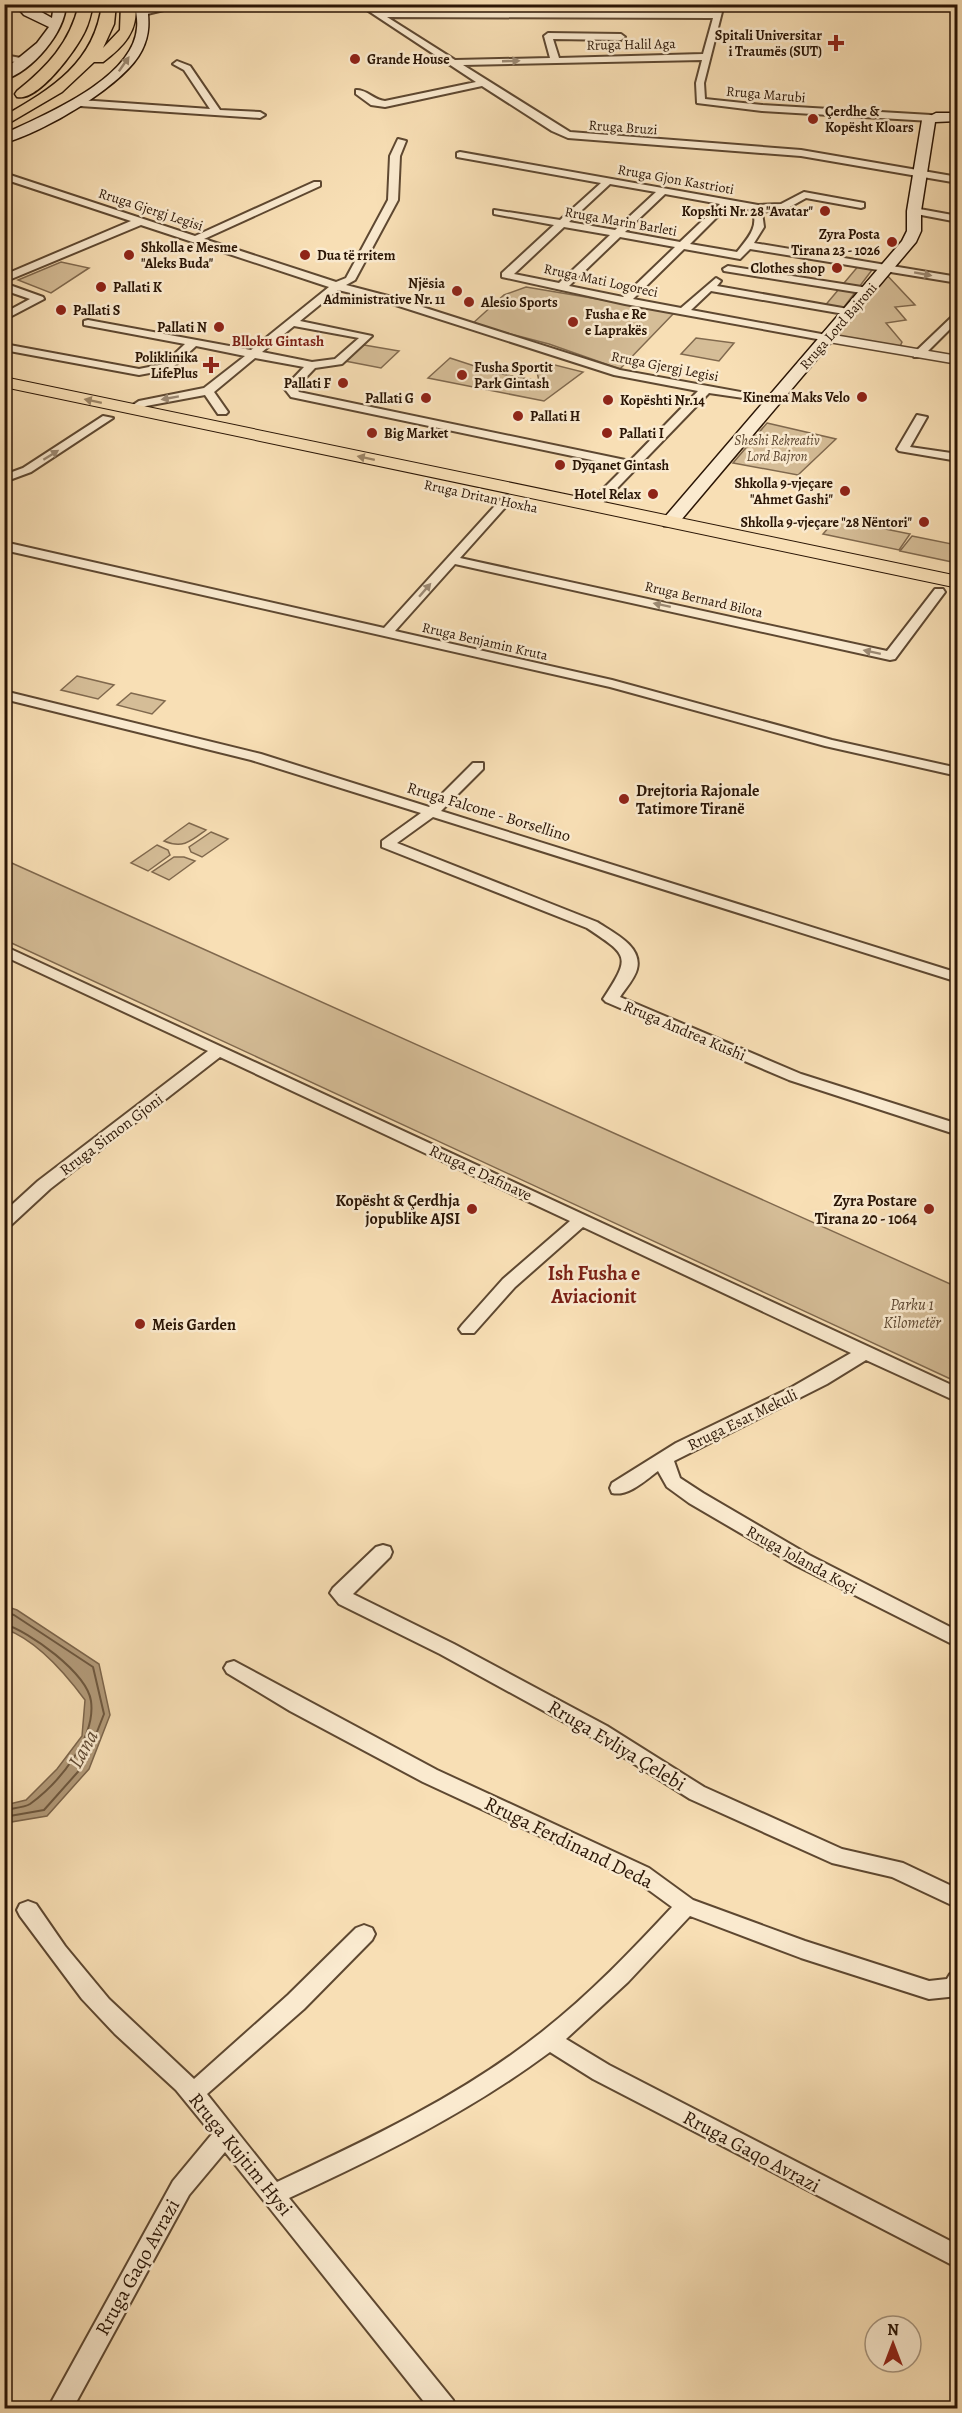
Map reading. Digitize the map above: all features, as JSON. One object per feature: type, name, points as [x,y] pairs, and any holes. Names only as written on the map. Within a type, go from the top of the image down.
[{"type":"highway","points":[[4,138],[47,114],[68,98],[110,41],[116,22],[115,14],[109,4]]},
{"type":"highway","points":[[4,122],[45,97],[76,72],[97,48],[105,30],[109,4]]},
{"type":"highway","points":[[45,97],[66,88],[124,37],[130,14],[128,4]]},
{"type":"highway","points":[[48,62],[63,5]]},
{"type":"highway","points":[[5,98],[48,62],[85,10]]},
{"type":"highway","points":[[5,98],[57,63],[75,37],[85,10]]},
{"type":"main road","points":[[23,9],[45,11],[63,5]]},
{"type":"main road","points":[[4,76],[27,60],[55,27],[63,5]]},
{"type":"main road","points":[[4,138],[80,103],[119,72],[140,40],[142,8]]},
{"type":"main road","points":[[23,9],[50,21],[55,27]]},
{"type":"main road","points":[[931,118],[957,117]]},
{"type":"main road","name":"Rruga Lord Bajroni","points":[[665,528],[888,268],[912,236],[919,173],[928,123],[931,118]]},
{"type":"main road","name":"Rruga Dritan Hoxha","points":[[4,382],[593,506],[665,528],[942,599]]},
{"type":"main road","name":"Rruga Dritan Hoxha","points":[[4,396],[101,422],[506,500],[957,582]]},
{"type":"street","points":[[155,4],[168,6]]},
{"type":"street","points":[[142,8],[204,4]]},
{"type":"street","name":"Rruga Bruzi","points":[[362,4],[555,129],[568,135],[801,153],[957,180]]},
{"type":"street","name":"Rruga Marubi","points":[[720,4],[700,83],[698,98],[700,101],[762,108],[931,118]]},
{"type":"street","points":[[378,14],[718,15]]},
{"type":"street","name":"Rruga Halil Aga","points":[[555,59],[548,36],[621,37]]},
{"type":"street","name":"Rruga Halil Aga","points":[[453,63],[707,57]]},
{"type":"street","points":[[4,58],[27,60]]},
{"type":"street","points":[[177,64],[188,68],[217,112]]},
{"type":"street","points":[[359,92],[374,103],[385,104],[483,83]]},
{"type":"street","points":[[80,103],[260,115]]},
{"type":"street","points":[[133,409],[143,403],[208,391],[336,286],[350,280],[393,200],[397,188],[393,153],[401,141]]},
{"type":"street","name":"Rruga Gjon Kastrioti","points":[[460,156],[663,190],[756,209],[789,207],[804,195],[861,205]]},
{"type":"street","name":"Rruga Gjergj Legisi","points":[[4,176],[336,286],[384,298],[618,374],[774,401]]},
{"type":"street","name":"Rruga Mati Logoreci","points":[[608,181],[506,275],[625,301],[828,338]]},
{"type":"street","points":[[196,239],[317,184]]},
{"type":"street","points":[[560,288],[663,190]]},
{"type":"street","points":[[625,301],[727,202]]},
{"type":"street","points":[[683,312],[710,288],[740,256],[759,229],[760,218],[756,209]]},
{"type":"street","name":"Rruga Marin Barleti","points":[[497,212],[740,256]]},
{"type":"street","points":[[914,212],[957,219]]},
{"type":"street","points":[[4,279],[141,221]]},
{"type":"street","points":[[747,245],[957,280]]},
{"type":"street","points":[[728,268],[868,291]]},
{"type":"street","points":[[4,286],[39,299],[4,317]]},
{"type":"street","points":[[710,288],[850,312]]},
{"type":"street","points":[[918,355],[957,314]]},
{"type":"street","points":[[88,323],[312,365],[338,362],[366,336],[291,322]]},
{"type":"street","points":[[828,338],[957,360]]},
{"type":"street","points":[[4,347],[139,372],[166,367],[194,343]]},
{"type":"street","points":[[312,365],[290,388],[295,395],[633,465]]},
{"type":"street","points":[[593,506],[706,389]]},
{"type":"street","points":[[208,391],[222,412]]},
{"type":"street","points":[[921,417],[903,449],[957,458]]},
{"type":"street","points":[[4,479],[27,470],[101,422]]},
{"type":"street","points":[[386,634],[506,500]]},
{"type":"street","name":"Rruga Benjamin Kruta","points":[[4,546],[656,695],[830,743],[957,772]]},
{"type":"street","name":"Rruga Bernard Bilota","points":[[451,560],[890,656],[942,599]]},
{"type":"street","name":"Rruga Falcone - Borsellino","points":[[4,695],[256,757],[957,978]]},
{"type":"street","points":[[432,812],[478,766]]},
{"type":"street","name":"Rruga Andrea Kushi","points":[[432,812],[387,844],[529,898],[610,935],[629,954],[630,969],[611,999],[795,1077],[957,1130]]},
{"type":"street","name":"Rruga e Dafinave","points":[[4,950],[957,1396]]},
{"type":"street","name":"Rruga Simon Gjoni","points":[[4,1222],[44,1185],[220,1050]]},
{"type":"street","points":[[468,1329],[509,1283],[582,1219]]},
{"type":"street","name":"Rruga Esat Mekuli","points":[[619,1488],[682,1448],[783,1400],[845,1367],[865,1352]]},
{"type":"street","name":"Rruga Jolanda Koçi","points":[[665,1459],[666,1469],[673,1482],[696,1498],[801,1560],[957,1641]]},
{"type":"street","name":"Rruga Evliya Çelebi","points":[[384,1552],[340,1593],[346,1599],[447,1649],[600,1732],[697,1792],[819,1849],[839,1857],[896,1869],[957,1899]]},
{"type":"street","name":"Rruga Ferdinand Deda","points":[[234,1668],[297,1706],[430,1776],[642,1874],[686,1906],[801,1949],[929,1990],[955,1984]]},
{"type":"street","points":[[274,2194],[386,2142],[477,2090],[549,2040],[602,1993],[686,1906]]},
{"type":"street","name":"Rruga Kujtim Hysi","points":[[28,1910],[67,1967],[114,2019],[166,2065],[193,2093],[444,2409]]},
{"type":"street","points":[[193,2093],[296,2002],[364,1934]]},
{"type":"street","name":"Rruga Gaqo Avrazi","points":[[549,2040],[601,2072],[957,2257]]},
{"type":"street","name":"Rruga Gaqo Avrazi","points":[[60,2409],[181,2188],[226,2134]]},
{"type":"green space","points":[[61,262],[89,268],[51,293],[18,280]]},
{"type":"green space","points":[[860,264],[875,266],[841,311],[823,308]]},
{"type":"green space","points":[[884,272],[915,305],[895,307],[906,320],[886,323],[902,342],[898,351],[828,338]]},
{"type":"green space","name":"Fusha e Re e Laprakës","points":[[526,287],[675,312],[620,369],[549,344],[472,324],[504,295]]},
{"type":"green space","points":[[696,338],[734,343],[719,361],[681,354]]},
{"type":"green space","points":[[364,345],[399,351],[381,368],[345,361]]},
{"type":"green space","points":[[450,358],[496,373],[539,381],[537,372],[551,364],[583,372],[544,401],[428,378]]},
{"type":"green space","name":"Sheshi Rekreativ Lord Bajron","points":[[767,423],[836,439],[798,475],[733,463]]},
{"type":"green space","points":[[836,519],[910,534],[899,550],[823,534]]},
{"type":"green space","points":[[912,536],[957,545],[957,563],[900,551]]},
{"type":"green space","points":[[77,676],[114,685],[98,699],[61,690]]},
{"type":"green space","points":[[131,693],[165,701],[152,714],[117,705]]},
{"type":"green space","points":[[189,823],[206,830],[186,843],[176,844],[164,841]]},
{"type":"green space","points":[[211,832],[228,839],[202,857],[191,852],[189,847]]},
{"type":"green space","points":[[157,845],[168,850],[170,855],[148,871],[131,863]]},
{"type":"green space","points":[[174,857],[184,857],[195,861],[169,880],[152,872]]},
{"type":"green space","name":"Parku 1 Kilometër","points":[[5,860],[957,1287],[957,1382],[5,940]]},
{"type":"water","name":"Lana","points":[[5,1606],[17,1610],[99,1664],[110,1715],[89,1769],[47,1816],[5,1823],[5,1805],[26,1800],[57,1769],[82,1736],[85,1700],[69,1679],[39,1649],[5,1629]]},
{"type":"place","name":"Spitali Universitar i Traumës (SUT)","points":[[836,43]]},
{"type":"place","name":"Grande House","points":[[355,59]]},
{"type":"place","name":"Çerdhe & Kopësht Kloars","points":[[813,119]]},
{"type":"place","name":"Kopshti Nr. 28 \"Avatar\"","points":[[825,211]]},
{"type":"place","name":"Zyra Posta Tirana 23 - 1026","points":[[892,242]]},
{"type":"place","name":"Shkolla e Mesme \"Aleks Buda\"","points":[[129,255]]},
{"type":"place","name":"Dua të rritem","points":[[305,255]]},
{"type":"place","name":"Clothes shop","points":[[837,268]]},
{"type":"place","name":"Pallati K","points":[[101,287]]},
{"type":"place","name":"Njësia Administrative Nr. 11","points":[[457,291]]},
{"type":"place","name":"Alesio Sports","points":[[469,302]]},
{"type":"place","name":"Pallati S","points":[[61,310]]},
{"type":"place","name":"Fusha e Re e Laprakës","points":[[573,322]]},
{"type":"place","name":"Pallati N","points":[[219,327]]},
{"type":"place","name":"Poliklinika LifePlus","points":[[211,365]]},
{"type":"place","name":"Fusha Sportit Park Gintash","points":[[462,375]]},
{"type":"place","name":"Pallati F","points":[[343,383]]},
{"type":"place","name":"Kinema Maks Velo","points":[[862,397]]},
{"type":"place","name":"Pallati G","points":[[426,398]]},
{"type":"place","name":"Kopështi Nr.14","points":[[608,400]]},
{"type":"place","name":"Pallati H","points":[[518,416]]},
{"type":"place","name":"Big Market","points":[[372,433]]},
{"type":"place","name":"Pallati I","points":[[607,433]]},
{"type":"place","name":"Dyqanet Gintash","points":[[560,465]]},
{"type":"place","name":"Shkolla 9-vjeçare \"Ahmet Gashi\"","points":[[845,491]]},
{"type":"place","name":"Hotel Relax","points":[[653,494]]},
{"type":"place","name":"Shkolla 9-vjeçare \"28 Nëntori\"","points":[[924,522]]},
{"type":"place","name":"Drejtoria Rajonale Tatimore Tiranë","points":[[624,799]]},
{"type":"place","name":"Kopësht & Çerdhja jopublike AJSI","points":[[472,1209]]},
{"type":"place","name":"Zyra Postare Tirana 20 - 1064","points":[[929,1209]]},
{"type":"place","name":"Meis Garden","points":[[140,1324]]},
{"type":"district","name":"Blloku Gintash","points":[[278,341]]},
{"type":"district","name":"Ish Fusha e Aviacionit","points":[[594,1284]]}]
